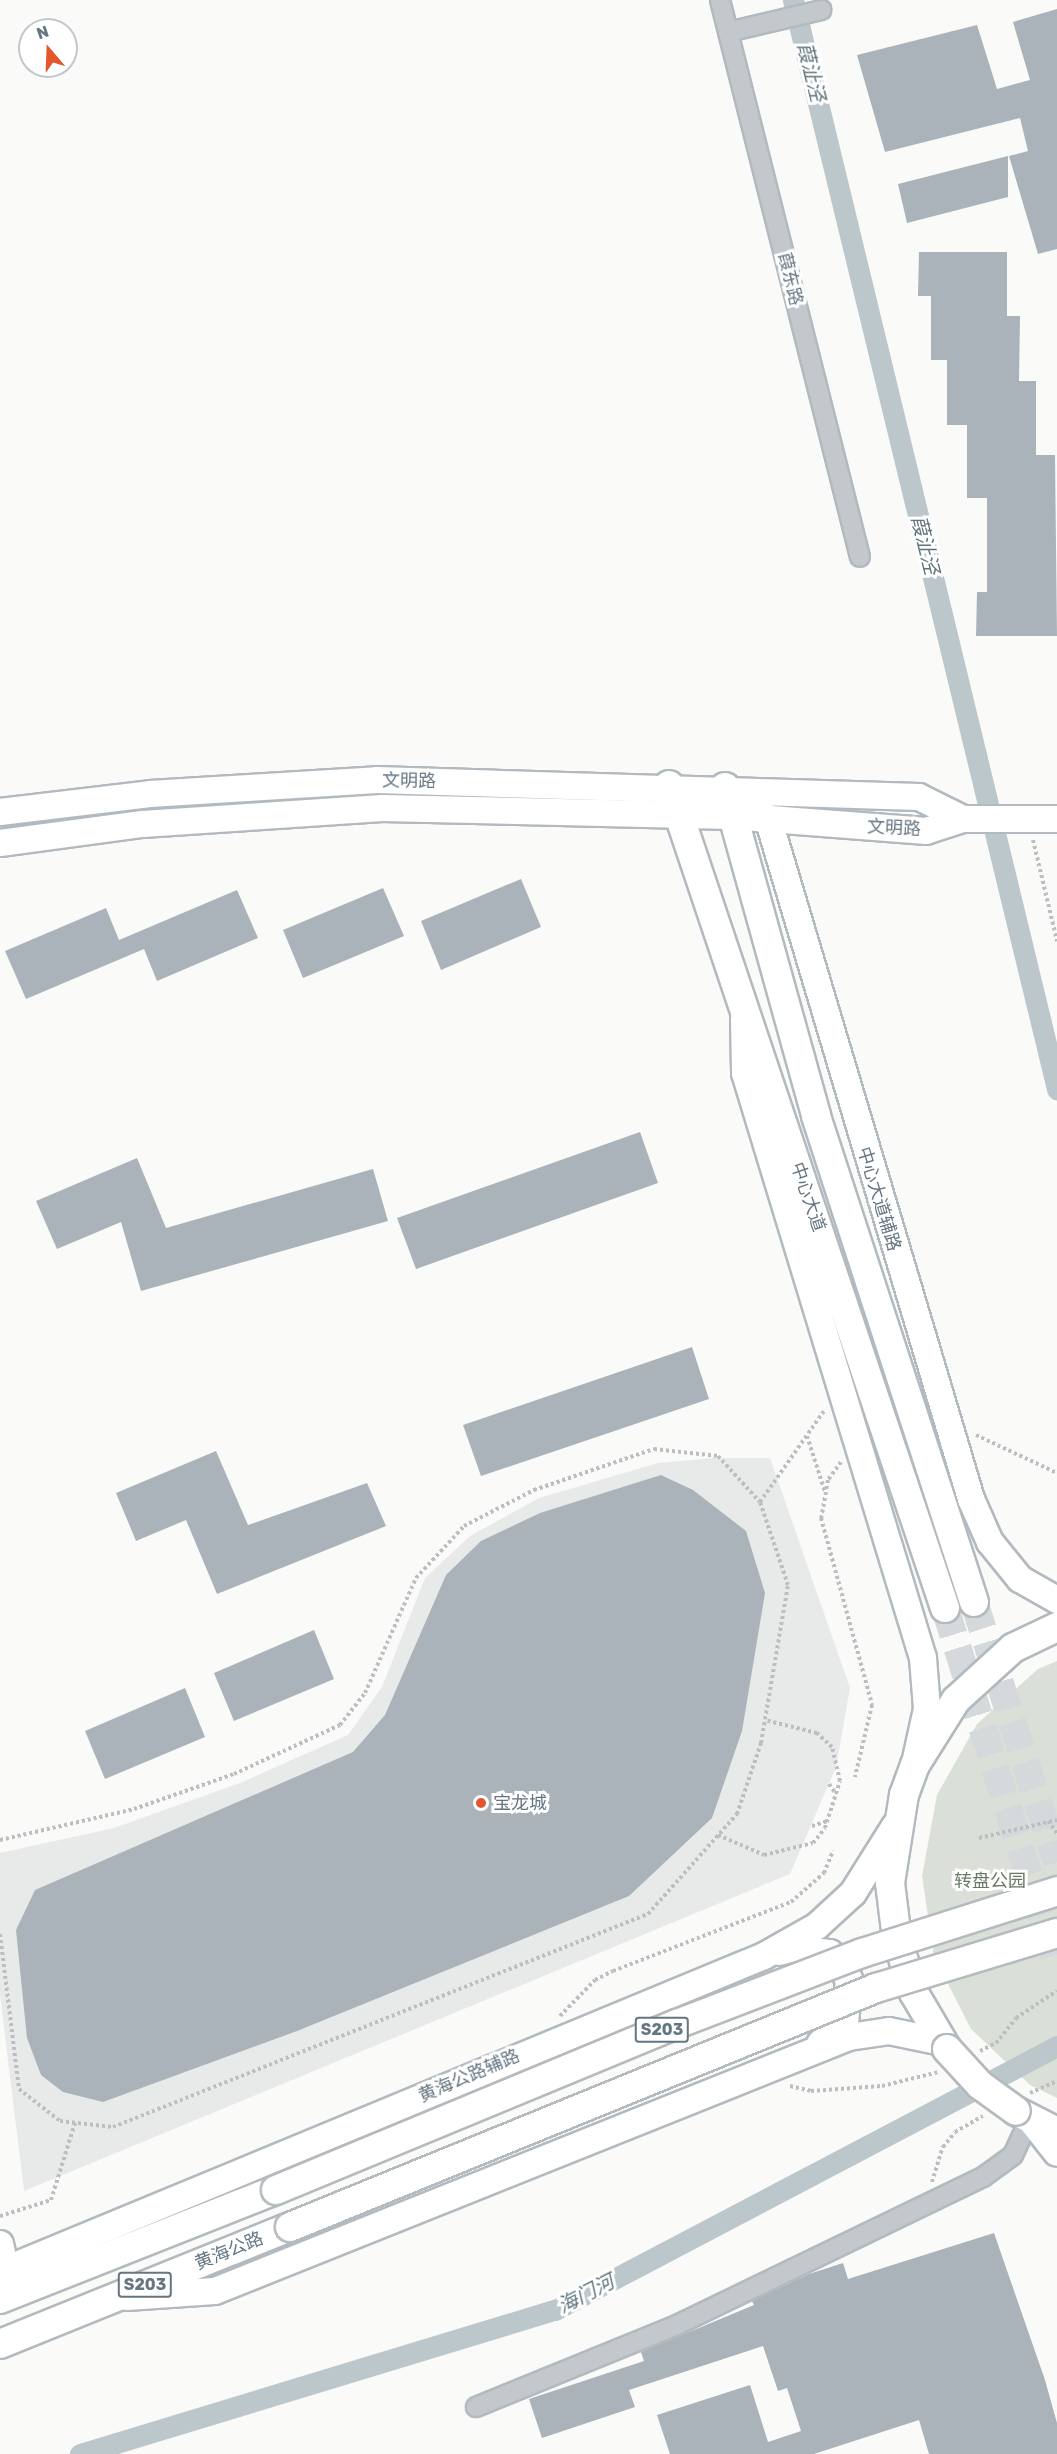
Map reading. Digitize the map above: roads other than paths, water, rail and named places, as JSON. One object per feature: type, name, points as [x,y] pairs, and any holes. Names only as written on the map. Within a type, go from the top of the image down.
[{"type":"main road","name":"文明路","points":[[0,812],[303,782],[669,785],[919,797],[963,819]]},
{"type":"main road","name":"中心大道","points":[[669,785],[945,1608]]},
{"type":"main road","name":"中心大道","points":[[725,787],[731,816],[816,1116],[974,1602]]},
{"type":"main road","points":[[725,787],[768,818]]},
{"type":"main road","name":"文明路","points":[[0,843],[143,824],[382,808],[731,816],[926,831],[963,819]]},
{"type":"main road","name":"中心大道辅路","points":[[768,818],[949,1426],[990,1542],[1020,1578],[1057,1600]]},
{"type":"main road","points":[[963,819],[1057,819]]},
{"type":"main road","points":[[744,1007],[745,1073],[923,1658],[927,1709],[915,1765],[896,1826],[890,1883],[897,1939],[914,1993],[945,2046],[980,2085],[1024,2108],[1057,2132]]},
{"type":"main road","points":[[915,1765],[956,1700],[1013,1648],[1057,1626]]},
{"type":"main road","name":"黄海公路辅路","points":[[2,2273],[544,2044],[765,1956],[817,1926],[854,1893],[896,1826]]},
{"type":"main road","name":"S203","points":[[0,2299],[276,2190],[677,2024],[862,1953],[1057,1892]]},
{"type":"main road","name":"黄海公路","points":[[0,2344],[876,1988],[1057,1933]]},
{"type":"main road","points":[[765,1956],[794,1948],[823,1951],[849,1979],[844,2024],[800,2056]]},
{"type":"main road","points":[[114,2298],[215,2291],[849,2037],[889,2031],[945,2046]]},
{"type":"main road","points":[[1024,2108],[1057,2153]]},
{"type":"main road","points":[[0,2244],[2,2273]]},
{"type":"street","name":"葭东路","points":[[720,0],[860,557]]},
{"type":"street","points":[[728,32],[821,10]]},
{"type":"street","points":[[476,2407],[679,2324],[936,2200],[1013,2155],[1024,2108]]},
{"type":"waterway","name":"葭沚泾","points":[[793,0],[1057,1089]]},
{"type":"waterway","name":"海门河","points":[[80,2454],[555,2310],[1057,2046]]},
{"type":"tunnel","points":[[974,1602],[1057,1862]]},
{"type":"tunnel","points":[[945,1608],[1057,1965]]},
{"type":"place","name":"宝龙城","points":[[481,1803]]},
{"type":"park label","name":"转盘公园","points":[[990,1881]]}]
